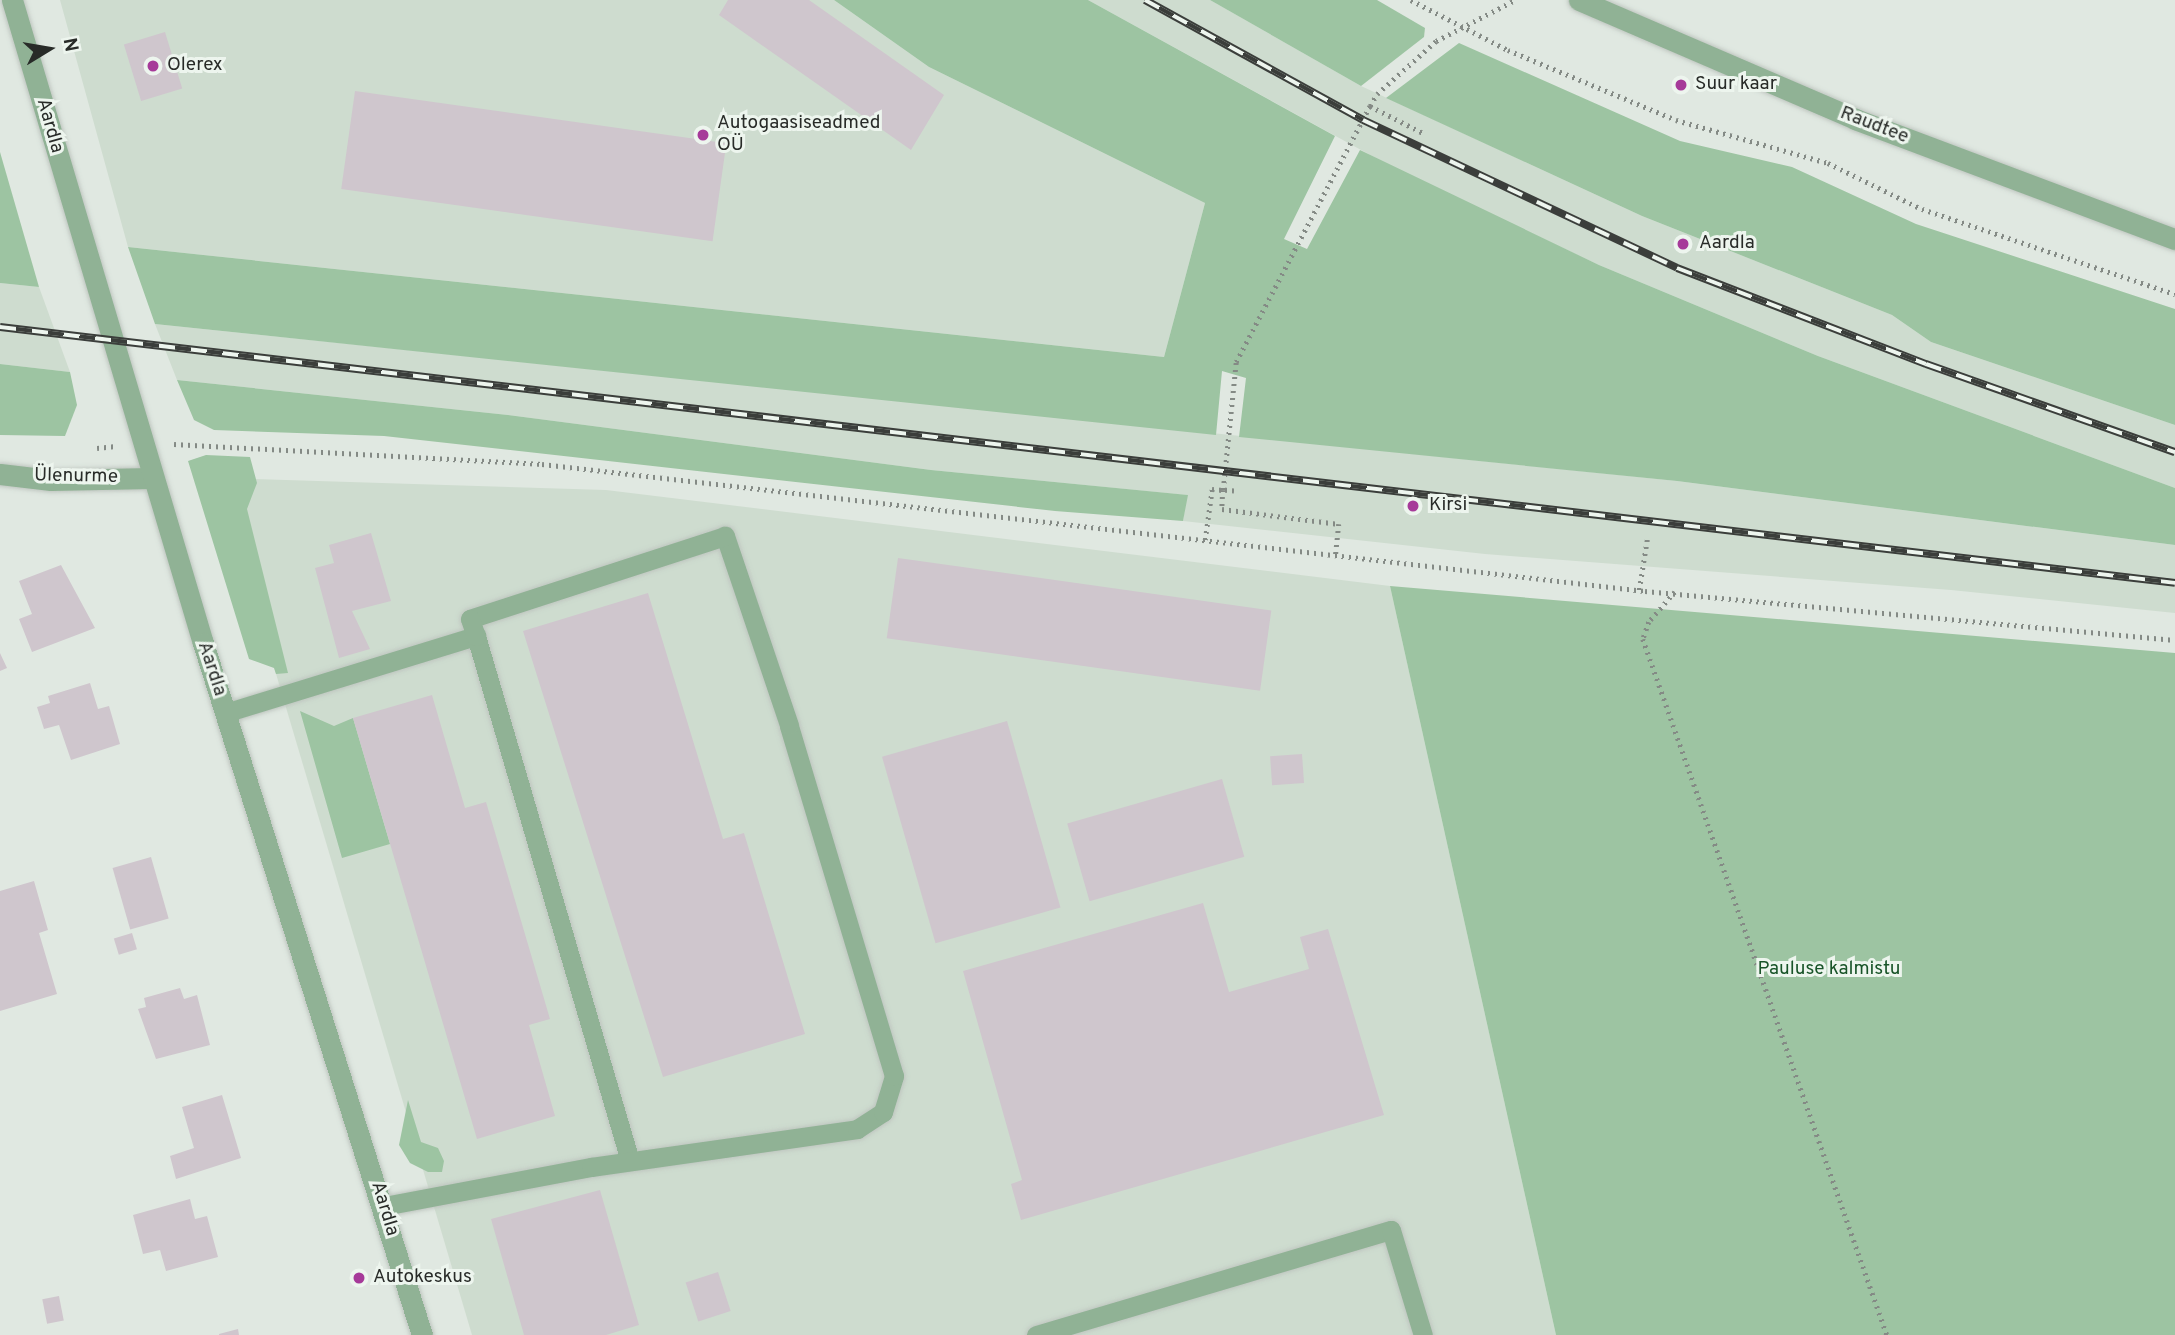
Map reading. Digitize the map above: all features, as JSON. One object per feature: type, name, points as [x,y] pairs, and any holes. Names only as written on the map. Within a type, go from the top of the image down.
[{"type":"street","name":"Aardla","points":[[12,0],[152,478],[384,1206],[422,1335]]},
{"type":"street","name":"Raudtee","points":[[1579,0],[1854,119],[2175,239]]},
{"type":"street","name":"Ülenurme","points":[[0,474],[51,480],[152,478]]},
{"type":"lane","points":[[384,1206],[630,1161],[857,1129],[883,1112],[894,1076],[789,725],[725,536],[470,619],[630,1161]]},
{"type":"lane","points":[[225,713],[477,636]]},
{"type":"lane","points":[[1037,1335],[1391,1230],[1423,1335]]},
{"type":"path","points":[[1411,0],[1462,28],[1676,120],[1828,163],[1922,209],[2175,294]]},
{"type":"path","points":[[1336,555],[1339,524],[1222,509],[1236,362],[1377,94],[1436,41],[1515,0]]},
{"type":"path","points":[[1370,106],[1423,132]]},
{"type":"path","points":[[142,443],[542,464],[1639,590],[2175,640]]},
{"type":"path","points":[[1205,540],[1212,489],[1234,491]]},
{"type":"path","points":[[1639,590],[1647,540]]},
{"type":"path","points":[[1676,592],[1649,622],[1643,639],[1887,1335]]},
{"type":"shaded area","points":[[60,0],[834,0],[929,67],[1205,203],[1164,357],[128,247]]},
{"type":"shaded area","points":[[1088,0],[1210,0],[1361,86],[1642,216],[1892,315],[1931,342],[2175,425],[2175,488],[1818,356],[1599,265],[1403,173]]},
{"type":"shaded area","points":[[0,283],[39,287],[70,372],[0,364]]},
{"type":"shaded area","points":[[155,324],[1677,481],[2175,545],[2175,613],[1951,590],[1485,554],[1183,521],[1187,495],[931,470],[508,415],[177,380]]},
{"type":"shaded area","points":[[218,478],[606,490],[1390,586],[1556,1335],[472,1335]]},
{"type":"green space","points":[[834,0],[1088,0],[1335,136],[1284,239],[1307,249],[1360,150],[1599,265],[1818,356],[2175,488],[2175,545],[1677,481],[1239,437],[1246,378],[1222,371],[1216,435],[155,324],[128,247],[1164,357],[1205,203],[929,67]]},
{"type":"green space","points":[[1210,0],[1377,0],[1425,28],[1424,37],[1361,86]]},
{"type":"green space","points":[[1459,43],[1680,141],[1792,167],[1916,224],[2175,309],[2175,425],[1931,342],[1892,315],[1642,216],[1386,98]]},
{"type":"green space","points":[[0,152],[39,287],[0,283]]},
{"type":"green space","points":[[0,364],[70,372],[77,405],[65,436],[0,435]]},
{"type":"green space","points":[[177,380],[508,415],[931,470],[1188,495],[1183,521],[1055,511],[384,436],[214,430],[194,420]]},
{"type":"green space","points":[[206,455],[250,457],[257,483],[247,509],[288,673],[276,674],[274,668],[249,659],[188,461]]},
{"type":"green space","name":"Pauluse kalmistu","points":[[1390,586],[2175,653],[2175,1335],[1556,1335]]},
{"type":"green space","points":[[300,711],[334,726],[353,718],[390,844],[342,858]]},
{"type":"green space","points":[[408,1100],[421,1142],[438,1148],[444,1161],[442,1172],[428,1172],[410,1163],[399,1145]]},
{"type":"building","points":[[728,0],[809,0],[944,95],[911,150],[719,15]]},
{"type":"building","name":"Olerex","points":[[165,32],[182,88],[141,101],[124,45]]},
{"type":"building","points":[[355,91],[726,143],[713,241],[341,189]]},
{"type":"building","points":[[371,533],[391,601],[352,611],[370,649],[339,658],[315,568],[334,563],[329,545]]},
{"type":"building","points":[[898,558],[1271,610],[1260,691],[887,638]]},
{"type":"building","points":[[61,565],[95,628],[32,652],[19,619],[32,614],[19,581]]},
{"type":"building","points":[[648,593],[723,839],[744,833],[805,1034],[663,1077],[523,631]]},
{"type":"building","points":[[0,653],[7,668],[0,671]]},
{"type":"building","points":[[90,683],[98,709],[109,706],[120,744],[71,760],[59,725],[44,729],[37,707],[50,703],[48,696]]},
{"type":"building","points":[[432,695],[465,808],[486,802],[550,1019],[529,1025],[555,1116],[477,1139],[353,718]]},
{"type":"building","points":[[1007,721],[1060,907],[936,943],[882,757]]},
{"type":"building","points":[[1302,754],[1304,783],[1272,785],[1270,756]]},
{"type":"building","points":[[1222,779],[1244,857],[1090,901],[1067,823]]},
{"type":"building","points":[[151,857],[169,919],[130,930],[113,868]]},
{"type":"building","points":[[34,881],[48,930],[39,933],[57,994],[0,1011],[0,891]]},
{"type":"building","points":[[1203,903],[1229,992],[1309,969],[1300,937],[1328,929],[1384,1115],[1021,1220],[1011,1184],[1022,1180],[963,971]]},
{"type":"building","points":[[132,933],[137,949],[119,955],[114,939]]},
{"type":"building","points":[[180,988],[184,999],[197,995],[210,1045],[156,1059],[138,1009],[146,1007],[144,998]]},
{"type":"building","points":[[222,1095],[241,1158],[176,1179],[170,1156],[194,1148],[182,1107]]},
{"type":"building","points":[[600,1190],[639,1325],[606,1335],[524,1335],[491,1219]]},
{"type":"building","points":[[190,1199],[195,1219],[207,1216],[218,1257],[166,1271],[160,1250],[143,1254],[133,1215]]},
{"type":"building","points":[[718,1272],[731,1311],[698,1321],[686,1283]]},
{"type":"building","points":[[59,1296],[64,1321],[47,1324],[42,1299]]},
{"type":"building","points":[[238,1329],[239,1335],[219,1335],[219,1334]]},
{"type":"railway","points":[[1145,0],[1363,120],[1677,268],[1926,364],[2175,452]]},
{"type":"railway","points":[[0,327],[2175,583]]},
{"type":"place","name":"Olerex","points":[[153,66]]},
{"type":"place","name":"Suur kaar","points":[[1681,85]]},
{"type":"place","name":"Autogaasiseadmed OÜ","points":[[703,135]]},
{"type":"place","name":"Aardla","points":[[1683,244]]},
{"type":"place","name":"Kirsi","points":[[1413,506]]},
{"type":"place","name":"Autokeskus","points":[[359,1278]]}]
